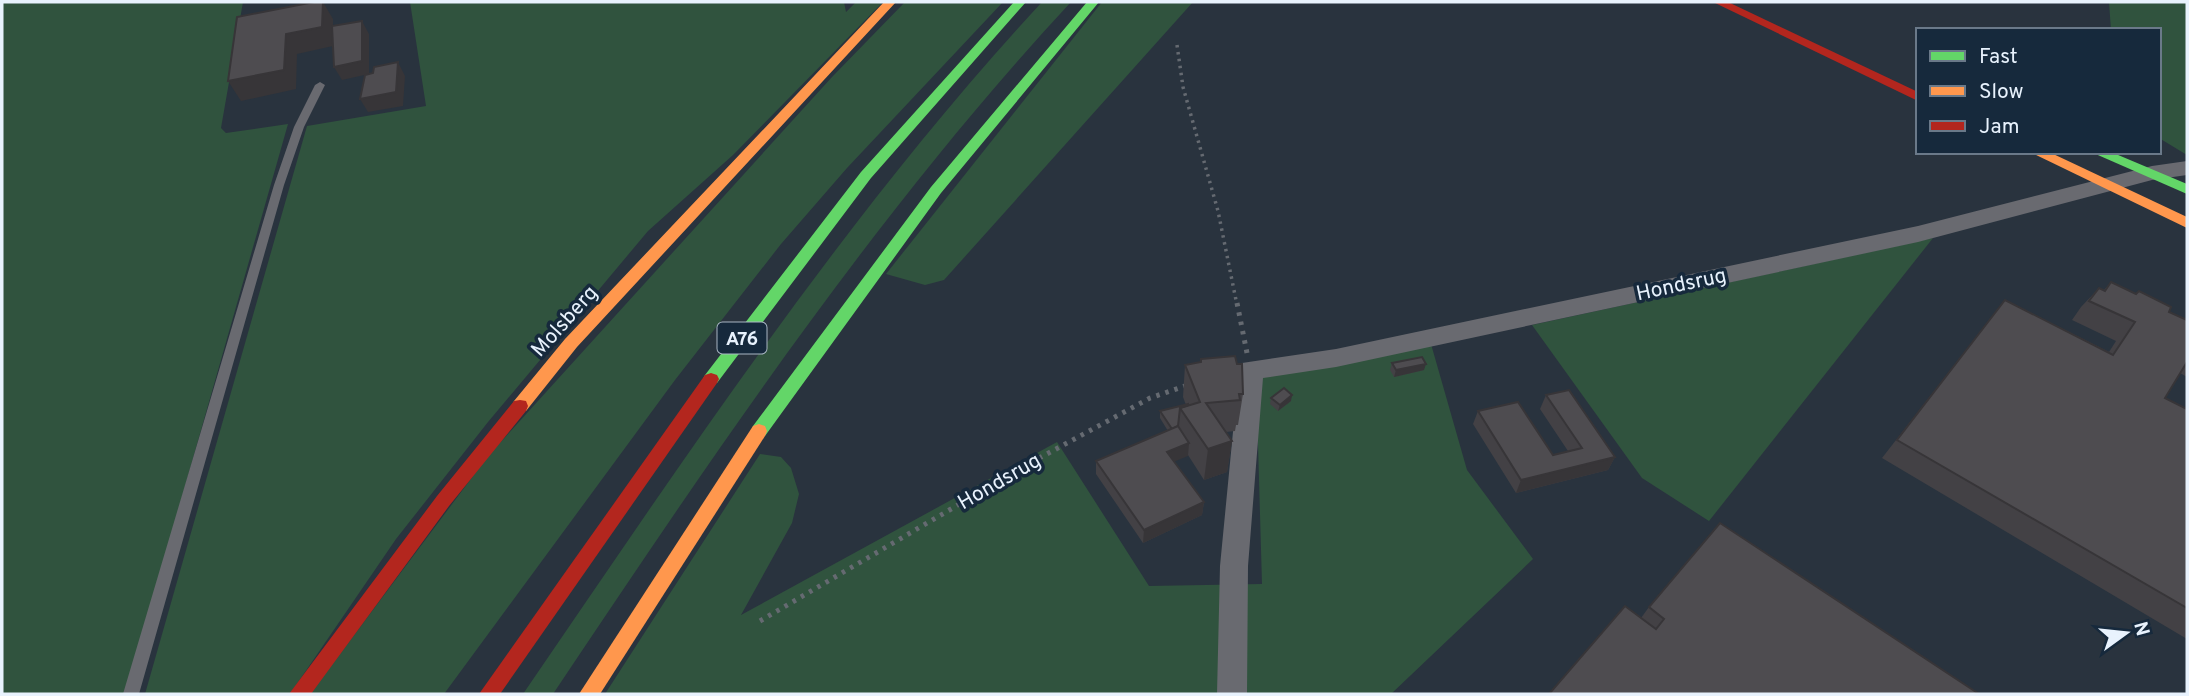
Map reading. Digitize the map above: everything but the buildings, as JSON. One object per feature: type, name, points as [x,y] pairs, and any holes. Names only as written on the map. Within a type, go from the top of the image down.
[{"type":"main road","name":"Molsberg","points":[[299,694],[443,501],[570,343],[890,2]]},
{"type":"main road","name":"A76","points":[[489,694],[686,412],[866,175],[1020,2]]},
{"type":"main road","points":[[589,694],[759,431],[936,190],[1093,2]]},
{"type":"main road","points":[[1719,2],[1916,96]]},
{"type":"main road","points":[[1793,38],[1916,83]]},
{"type":"main road","points":[[2041,154],[2187,223]]},
{"type":"main road","points":[[2103,154],[2187,189]]},
{"type":"street","name":"Hondsrug","points":[[1251,370],[1336,358],[1918,234],[2152,173],[2187,168]]},
{"type":"street","points":[[1232,694],[1234,566],[1251,370]]},
{"type":"lane","points":[[131,694],[279,185],[299,127],[320,85]]},
{"type":"path","points":[[1177,46],[1183,87],[1218,211],[1251,370]]},
{"type":"path","name":"Hondsrug","points":[[760,621],[1021,468],[1150,398],[1201,382]]},
{"type":"green space","points":[[2,2],[243,2],[221,128],[226,133],[288,124],[126,694],[2,694]]},
{"type":"green space","points":[[410,2],[844,2],[846,12],[856,2],[883,2],[733,155],[648,231],[488,422],[396,539],[290,694],[145,694],[307,126],[426,106]]},
{"type":"green space","points":[[905,2],[1003,2],[847,168],[781,244],[675,380],[444,694],[310,694],[488,456],[832,77]]},
{"type":"green space","points":[[1042,2],[1071,2],[930,166],[798,337],[553,694],[523,694],[707,426],[835,251],[970,83]]},
{"type":"green space","points":[[1102,2],[1193,2],[944,280],[925,285],[886,274]]},
{"type":"green space","points":[[2109,2],[2187,2],[2187,155],[2161,139],[2161,28],[2111,28]]},
{"type":"green space","points":[[1933,238],[1709,521],[1642,478],[1532,325]]},
{"type":"green space","points":[[1429,337],[1467,470],[1533,559],[1391,694],[605,694],[760,454],[781,457],[791,468],[799,494],[792,523],[741,615],[1057,442],[1149,586],[1262,584],[1256,374]]},
{"type":"traffic: fast","points":[[711,379],[866,175],[1020,2]]},
{"type":"traffic: fast","points":[[759,431],[936,190],[1093,2]]},
{"type":"traffic: fast","points":[[2103,154],[2187,189]]},
{"type":"traffic: slow","points":[[520,406],[571,343],[890,2]]},
{"type":"traffic: slow","points":[[2041,154],[2187,223]]},
{"type":"traffic: slow","points":[[589,694],[759,431]]},
{"type":"traffic: jam","points":[[1719,2],[1916,96]]},
{"type":"traffic: jam","points":[[489,694],[711,379]]},
{"type":"traffic: jam","points":[[299,694],[443,501],[520,406]]}]
